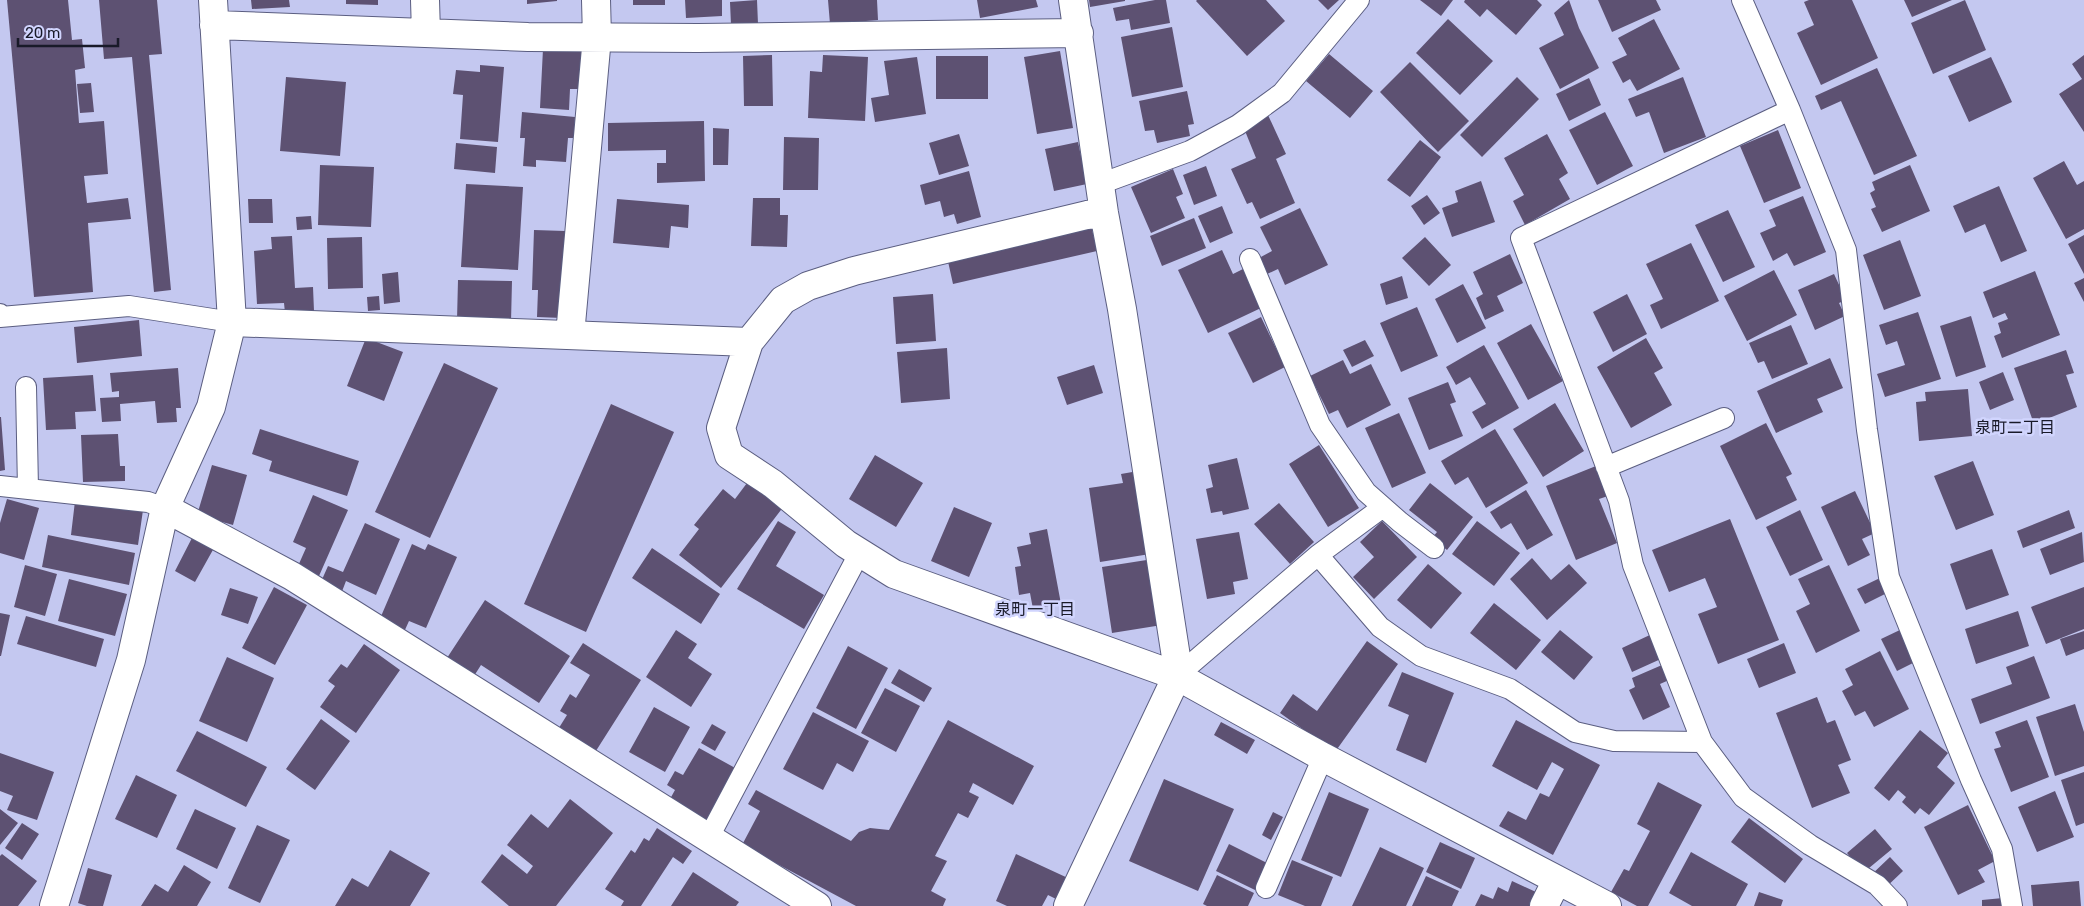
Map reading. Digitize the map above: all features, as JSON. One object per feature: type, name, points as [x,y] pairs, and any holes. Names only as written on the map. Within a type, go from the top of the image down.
[{"type":"street","points":[[425,0],[426,33]]},
{"type":"street","points":[[570,335],[597,37],[596,0]]},
{"type":"street","points":[[1068,906],[1177,676],[1176,657],[1127,338],[1104,213],[1079,33],[1072,0]]},
{"type":"street","points":[[54,906],[131,660],[165,508],[211,407],[232,322],[213,12],[426,33],[698,38],[1079,33]]},
{"type":"street","points":[[1104,213],[854,271],[808,286],[783,300],[750,342],[721,428],[729,454],[773,484],[846,544],[894,574],[1177,676],[1323,757],[1607,906]]},
{"type":"street","points":[[232,322],[750,342]]},
{"type":"street","points":[[165,508],[292,576],[817,906]]},
{"type":"street","points":[[1544,906],[1557,880]]},
{"type":"lane","points":[[1100,184],[1190,151],[1238,126],[1282,93],[1359,0]]},
{"type":"lane","points":[[1742,0],[1790,110],[1846,250],[1867,430],[1889,577],[1971,780],[2002,849],[2012,906]]},
{"type":"lane","points":[[1790,110],[1521,238],[1619,501],[1633,565],[1702,742],[1743,797],[1810,846],[1876,885],[1897,906]]},
{"type":"lane","points":[[1250,259],[1320,426],[1366,492],[1434,548]]},
{"type":"lane","points":[[0,314],[0,317],[129,306],[232,322]]},
{"type":"lane","points":[[26,388],[28,489]]},
{"type":"lane","points":[[1606,468],[1724,418]]},
{"type":"lane","points":[[0,486],[148,502],[165,508]]},
{"type":"lane","points":[[1177,676],[1318,555],[1383,507]]},
{"type":"lane","points":[[709,837],[860,552]]},
{"type":"lane","points":[[1318,555],[1380,627],[1421,656],[1510,689],[1575,732],[1614,741],[1702,742]]},
{"type":"lane","points":[[1266,888],[1323,757]]},
{"type":"building","points":[[7,0],[68,0],[72,40],[82,39],[85,68],[75,70],[79,123],[104,121],[108,174],[84,176],[87,203],[128,198],[131,219],[88,223],[93,292],[34,297]]},
{"type":"building","points":[[99,0],[157,0],[162,54],[149,55],[171,290],[154,292],[132,57],[104,59]]},
{"type":"building","points":[[251,0],[289,0],[290,7],[252,9]]},
{"type":"building","points":[[346,0],[378,0],[378,5],[346,4]]},
{"type":"building","points":[[527,0],[557,0],[557,1],[527,4]]},
{"type":"building","points":[[633,0],[665,0],[665,5],[633,5]]},
{"type":"building","points":[[685,0],[722,0],[722,16],[686,18]]},
{"type":"building","points":[[757,0],[758,24],[731,25],[730,2]]},
{"type":"building","points":[[828,0],[877,0],[878,20],[830,24]]},
{"type":"building","points":[[977,0],[1036,0],[1038,7],[980,18]]},
{"type":"building","points":[[1089,0],[1125,0],[1125,1],[1090,7]]},
{"type":"building","points":[[1155,0],[1166,0],[1170,23],[1131,30],[1129,19],[1116,21],[1113,8]]},
{"type":"building","points":[[1197,0],[1266,0],[1285,21],[1247,56]]},
{"type":"building","points":[[1318,0],[1339,0],[1328,10]]},
{"type":"building","points":[[1420,0],[1453,0],[1441,16]]},
{"type":"building","points":[[1465,0],[1537,0],[1542,5],[1516,35],[1487,9],[1480,17],[1464,2]]},
{"type":"building","points":[[1569,0],[1579,28],[1599,68],[1560,89],[1539,48],[1564,35],[1554,13]]},
{"type":"building","points":[[1598,0],[1656,0],[1661,10],[1612,32]]},
{"type":"building","points":[[1809,0],[1852,0],[1878,58],[1821,85],[1797,33],[1814,25],[1804,2]]},
{"type":"building","points":[[1904,0],[1952,0],[1912,17]]},
{"type":"building","points":[[1965,0],[1986,50],[1933,74],[1911,23]]},
{"type":"building","points":[[1448,19],[1493,61],[1460,95],[1416,53]]},
{"type":"building","points":[[1654,19],[1680,69],[1637,91],[1630,79],[1623,83],[1612,62],[1627,55],[1618,38]]},
{"type":"building","points":[[1172,27],[1183,87],[1132,97],[1121,37]]},
{"type":"building","points":[[543,49],[583,51],[581,89],[570,89],[569,110],[540,108]]},
{"type":"building","points":[[1060,51],[1073,128],[1037,134],[1024,57]]},
{"type":"building","points":[[1329,54],[1373,91],[1350,118],[1306,81]]},
{"type":"building","points":[[772,55],[773,106],[744,106],[743,56]]},
{"type":"building","points":[[823,55],[868,57],[865,121],[808,118],[810,71],[822,72]]},
{"type":"building","points":[[2084,55],[2084,132],[2059,94],[2082,79],[2072,64]]},
{"type":"building","points":[[936,56],[988,56],[988,99],[936,99]]},
{"type":"building","points":[[917,57],[926,114],[875,122],[871,98],[889,95],[884,61]]},
{"type":"building","points":[[1991,57],[2012,102],[1969,122],[1948,76]]},
{"type":"building","points":[[1410,62],[1469,121],[1438,152],[1380,92]]},
{"type":"building","points":[[480,65],[504,67],[498,142],[460,139],[463,95],[453,94],[456,70],[480,72]]},
{"type":"building","points":[[1877,68],[1917,156],[1874,175],[1841,101],[1821,110],[1815,96]]},
{"type":"building","points":[[286,77],[346,82],[340,156],[280,151]]},
{"type":"building","points":[[1517,77],[1539,99],[1482,157],[1460,135]]},
{"type":"building","points":[[1683,77],[1706,137],[1664,153],[1649,112],[1636,117],[1628,99]]},
{"type":"building","points":[[1589,78],[1601,105],[1569,121],[1556,94]]},
{"type":"building","points":[[91,83],[94,112],[80,113],[77,84]]},
{"type":"building","points":[[1187,91],[1194,124],[1188,125],[1190,136],[1157,143],[1154,130],[1145,131],[1139,101]]},
{"type":"building","points":[[522,112],[575,117],[574,138],[568,138],[566,162],[536,160],[536,167],[523,166],[525,138],[520,138]]},
{"type":"building","points":[[1605,112],[1633,166],[1597,185],[1569,130]]},
{"type":"building","points":[[1268,115],[1286,154],[1276,159],[1295,203],[1260,219],[1252,202],[1247,204],[1231,169],[1256,158],[1243,126]]},
{"type":"building","points":[[704,121],[705,181],[657,183],[657,163],[666,163],[666,150],[608,151],[608,123]]},
{"type":"building","points":[[713,128],[729,129],[728,165],[713,165]]},
{"type":"building","points":[[1778,130],[1801,188],[1764,203],[1740,146]]},
{"type":"building","points":[[959,134],[969,166],[939,175],[929,143]]},
{"type":"building","points":[[1547,134],[1568,173],[1559,179],[1570,199],[1525,225],[1513,201],[1524,195],[1504,158]]},
{"type":"building","points":[[784,137],[819,138],[818,190],[783,190]]},
{"type":"building","points":[[1420,140],[1441,157],[1410,197],[1387,180]]},
{"type":"building","points":[[1078,142],[1087,184],[1054,191],[1045,149]]},
{"type":"building","points":[[456,143],[497,147],[495,173],[454,169]]},
{"type":"building","points":[[2064,161],[2077,185],[2084,181],[2084,229],[2066,239],[2033,178]]},
{"type":"building","points":[[320,165],[374,167],[371,227],[318,225]]},
{"type":"building","points":[[1910,165],[1930,211],[1882,232],[1871,209],[1876,207],[1870,193],[1875,190],[1872,182]]},
{"type":"building","points":[[1206,166],[1217,196],[1194,205],[1183,175]]},
{"type":"building","points":[[1173,169],[1183,194],[1176,197],[1185,218],[1151,233],[1131,187]]},
{"type":"building","points":[[969,171],[981,217],[957,224],[954,214],[944,217],[940,201],[925,205],[920,185]]},
{"type":"building","points":[[1481,181],[1495,222],[1452,237],[1442,208],[1458,202],[1455,191]]},
{"type":"building","points":[[466,184],[523,187],[518,270],[461,267]]},
{"type":"building","points":[[1999,186],[2027,251],[2001,262],[1985,224],[1965,233],[1953,206]]},
{"type":"building","points":[[1427,195],[1440,213],[1424,225],[1411,206]]},
{"type":"building","points":[[1803,196],[1826,252],[1794,266],[1787,253],[1773,261],[1760,233],[1776,226],[1769,210]]},
{"type":"building","points":[[753,198],[780,198],[780,215],[788,215],[787,247],[751,246]]},
{"type":"building","points":[[248,199],[272,199],[273,223],[249,223]]},
{"type":"building","points":[[617,199],[689,205],[688,228],[671,226],[669,248],[613,243]]},
{"type":"building","points":[[1222,206],[1233,233],[1210,243],[1198,216]]},
{"type":"building","points":[[1300,208],[1328,265],[1285,285],[1278,269],[1267,274],[1259,258],[1272,251],[1260,227]]},
{"type":"building","points":[[1728,210],[1755,267],[1723,282],[1695,225]]},
{"type":"building","points":[[311,216],[312,229],[297,230],[296,217]]},
{"type":"building","points":[[1194,218],[1206,248],[1162,266],[1150,236]]},
{"type":"building","points":[[1091,225],[1097,251],[953,284],[947,257]]},
{"type":"building","points":[[534,230],[565,231],[562,318],[537,317],[538,290],[532,290]]},
{"type":"building","points":[[2084,235],[2084,274],[2068,244]]},
{"type":"building","points":[[292,236],[295,288],[313,287],[314,311],[285,313],[284,303],[257,304],[254,251],[272,249],[271,237]]},
{"type":"building","points":[[362,237],[363,288],[328,289],[327,238]]},
{"type":"building","points":[[1425,237],[1451,265],[1429,286],[1402,258]]},
{"type":"building","points":[[1900,240],[1921,296],[1884,310],[1863,255]]},
{"type":"building","points":[[1691,243],[1719,301],[1661,329],[1650,305],[1663,299],[1646,264]]},
{"type":"building","points":[[1222,250],[1233,274],[1243,269],[1261,308],[1208,333],[1178,270]]},
{"type":"building","points":[[1510,254],[1523,283],[1497,296],[1504,311],[1485,320],[1476,298],[1483,294],[1473,272]]},
{"type":"building","points":[[1774,270],[1797,315],[1747,341],[1724,296]]},
{"type":"building","points":[[2035,271],[2060,335],[2002,358],[1994,336],[2001,333],[1998,323],[2008,319],[2005,313],[1993,318],[1983,292]]},
{"type":"building","points":[[398,272],[400,302],[384,304],[382,274]]},
{"type":"building","points":[[1834,274],[1846,300],[1839,303],[1845,316],[1815,330],[1798,290]]},
{"type":"building","points":[[1402,276],[1408,298],[1386,305],[1380,284]]},
{"type":"building","points":[[2084,278],[2084,302],[2074,283]]},
{"type":"building","points":[[458,280],[512,281],[511,322],[457,320]]},
{"type":"building","points":[[1463,284],[1486,328],[1457,343],[1435,299]]},
{"type":"building","points":[[933,294],[936,341],[896,344],[893,297]]},
{"type":"building","points":[[1627,294],[1647,334],[1613,352],[1593,312]]},
{"type":"building","points":[[379,296],[380,310],[368,311],[367,297]]},
{"type":"building","points":[[1417,307],[1438,356],[1401,372],[1380,323]]},
{"type":"building","points":[[1918,312],[1941,379],[1885,397],[1877,374],[1905,365],[1897,341],[1886,345],[1879,325]]},
{"type":"building","points":[[1971,316],[1986,367],[1956,377],[1940,326]]},
{"type":"building","points":[[1261,317],[1285,367],[1253,383],[1228,333]]},
{"type":"building","points":[[139,320],[142,356],[77,363],[74,327]]},
{"type":"building","points":[[1531,324],[1563,381],[1528,400],[1497,343]]},
{"type":"building","points":[[1791,325],[1808,364],[1772,379],[1764,361],[1758,363],[1749,343]]},
{"type":"building","points":[[366,338],[403,352],[384,401],[347,386]]},
{"type":"building","points":[[1646,338],[1663,368],[1654,373],[1672,405],[1631,428],[1597,367]]},
{"type":"building","points":[[1365,340],[1374,356],[1352,367],[1343,350]]},
{"type":"building","points":[[1484,345],[1519,408],[1482,429],[1472,412],[1486,404],[1470,377],[1456,385],[1446,367]]},
{"type":"building","points":[[947,348],[950,399],[901,403],[897,352]]},
{"type":"building","points":[[2066,350],[2074,373],[2066,375],[2077,407],[2034,424],[2014,368]]},
{"type":"building","points":[[1830,358],[1843,388],[1817,399],[1823,412],[1776,433],[1757,391]]},
{"type":"building","points":[[1343,360],[1350,374],[1371,364],[1391,405],[1347,428],[1338,410],[1329,414],[1310,376]]},
{"type":"building","points":[[444,363],[498,388],[430,538],[375,512]]},
{"type":"building","points":[[1094,365],[1103,393],[1067,405],[1057,377]]},
{"type":"building","points":[[178,368],[181,408],[176,408],[177,422],[157,423],[155,401],[120,404],[121,421],[102,422],[100,398],[119,397],[119,391],[112,392],[110,373]]},
{"type":"building","points":[[2003,372],[2014,400],[1990,410],[1979,382]]},
{"type":"building","points":[[93,375],[96,411],[75,412],[76,429],[46,430],[43,378]]},
{"type":"building","points":[[1448,382],[1456,402],[1450,404],[1463,436],[1429,450],[1408,398]]},
{"type":"building","points":[[1968,389],[1972,436],[1919,441],[1916,402],[1926,401],[1925,392]]},
{"type":"building","points":[[1555,403],[1584,451],[1543,477],[1513,429]]},
{"type":"building","points":[[611,404],[674,432],[586,632],[524,604]]},
{"type":"building","points":[[1399,413],[1426,473],[1392,488],[1365,428]]},
{"type":"building","points":[[0,417],[5,470],[0,471]]},
{"type":"building","points":[[1766,423],[1792,474],[1786,477],[1797,500],[1756,520],[1720,446]]},
{"type":"building","points":[[260,429],[359,461],[347,496],[269,471],[272,461],[252,454]]},
{"type":"building","points":[[1495,429],[1528,483],[1486,508],[1468,477],[1455,485],[1441,461]]},
{"type":"building","points":[[118,434],[120,466],[125,466],[125,481],[83,482],[81,435]]},
{"type":"building","points":[[1319,445],[1359,508],[1328,527],[1289,464]]},
{"type":"building","points":[[875,455],[923,483],[896,527],[849,499]]},
{"type":"building","points":[[1237,458],[1249,509],[1223,515],[1222,511],[1211,513],[1206,489],[1213,487],[1208,465]]},
{"type":"building","points":[[1973,461],[1994,515],[1956,530],[1934,476]]},
{"type":"building","points":[[212,465],[247,475],[233,525],[197,515]]},
{"type":"building","points":[[1596,466],[1608,496],[1599,499],[1617,543],[1576,560],[1546,486]]},
{"type":"building","points":[[1138,471],[1150,554],[1100,562],[1089,488],[1123,483],[1121,474]]},
{"type":"building","points":[[750,479],[784,506],[721,588],[679,555],[699,529],[694,525],[723,489],[735,499]]},
{"type":"building","points":[[1430,483],[1473,517],[1447,550],[1432,538],[1437,532],[1409,510]]},
{"type":"building","points":[[1526,490],[1553,535],[1527,550],[1511,523],[1501,529],[1490,512]]},
{"type":"building","points":[[1855,491],[1875,533],[1862,539],[1870,555],[1848,566],[1821,507]]},
{"type":"building","points":[[313,495],[348,510],[319,576],[298,566],[306,548],[293,542]]},
{"type":"building","points":[[7,499],[39,508],[24,560],[0,553],[0,523]]},
{"type":"building","points":[[75,501],[143,510],[138,545],[71,535]]},
{"type":"building","points":[[1279,503],[1314,542],[1290,564],[1254,524]]},
{"type":"building","points":[[954,507],[992,523],[969,577],[931,561]]},
{"type":"building","points":[[1800,510],[1823,560],[1790,576],[1766,527]]},
{"type":"building","points":[[2069,510],[2075,528],[2023,548],[2017,531]]},
{"type":"building","points":[[1730,519],[1779,640],[1718,664],[1698,614],[1717,607],[1705,578],[1669,592],[1652,550]]},
{"type":"building","points":[[778,521],[796,532],[776,566],[824,595],[804,629],[737,589]]},
{"type":"building","points":[[1382,521],[1417,557],[1374,599],[1353,577],[1374,557],[1360,542]]},
{"type":"building","points":[[1477,521],[1520,553],[1494,586],[1452,554]]},
{"type":"building","points":[[365,523],[400,539],[376,595],[346,581],[341,594],[320,584],[328,566],[343,572]]},
{"type":"building","points":[[1047,529],[1061,604],[1033,609],[1030,593],[1019,595],[1015,567],[1021,566],[1017,547],[1031,544],[1029,533]]},
{"type":"building","points":[[1239,532],[1248,579],[1233,582],[1235,594],[1207,599],[1196,539]]},
{"type":"building","points":[[2082,532],[2084,562],[2050,575],[2040,549]]},
{"type":"building","points":[[48,535],[135,553],[129,585],[42,567]]},
{"type":"building","points":[[193,536],[214,548],[195,582],[175,571]]},
{"type":"building","points":[[412,544],[425,550],[428,544],[457,557],[426,628],[409,621],[404,632],[379,621]]},
{"type":"building","points":[[652,548],[720,594],[701,624],[632,578]]},
{"type":"building","points":[[1992,549],[2009,595],[1966,610],[1950,564]]},
{"type":"building","points":[[1532,558],[1551,580],[1569,564],[1587,583],[1547,620],[1510,579]]},
{"type":"building","points":[[1153,559],[1162,625],[1112,633],[1102,567]]},
{"type":"building","points":[[1428,564],[1462,593],[1431,629],[1397,600]]},
{"type":"building","points":[[25,565],[57,574],[45,616],[14,607]]},
{"type":"building","points":[[1829,565],[1860,631],[1816,653],[1796,611],[1810,604],[1798,579]]},
{"type":"building","points":[[1880,578],[1887,593],[1865,604],[1857,589]]},
{"type":"building","points":[[69,579],[127,594],[115,636],[58,621]]},
{"type":"building","points":[[274,587],[307,605],[275,665],[242,648]]},
{"type":"building","points":[[2084,587],[2084,629],[2046,644],[2031,607]]},
{"type":"building","points":[[230,588],[258,597],[248,624],[221,615]]},
{"type":"building","points":[[485,600],[570,656],[539,703],[481,665],[474,676],[447,658]]},
{"type":"building","points":[[1494,603],[1541,640],[1516,670],[1470,633]]},
{"type":"building","points":[[2018,611],[2029,646],[1976,664],[1965,629]]},
{"type":"building","points":[[0,613],[10,615],[1,656],[0,656]]},
{"type":"building","points":[[26,616],[104,639],[96,667],[17,644]]},
{"type":"building","points":[[1902,629],[1917,661],[1897,671],[1881,639]]},
{"type":"building","points":[[676,630],[697,644],[688,658],[712,674],[691,707],[646,677]]},
{"type":"building","points":[[1560,630],[1593,657],[1574,680],[1541,652]]},
{"type":"building","points":[[2084,631],[2084,649],[2066,656],[2060,639]]},
{"type":"building","points":[[1652,634],[1663,658],[1632,672],[1622,648]]},
{"type":"building","points":[[1367,641],[1398,664],[1335,752],[1280,713],[1293,694],[1317,711]]},
{"type":"building","points":[[583,643],[641,680],[594,754],[557,731],[567,715],[560,711],[570,694],[576,698],[590,675],[570,663]]},
{"type":"building","points":[[1784,643],[1796,673],[1759,688],[1747,659]]},
{"type":"building","points":[[364,644],[400,670],[356,733],[320,707],[335,686],[328,681],[341,664],[347,668]]},
{"type":"building","points":[[848,646],[888,668],[856,729],[816,708]]},
{"type":"building","points":[[1880,651],[1909,709],[1874,727],[1865,711],[1855,716],[1842,691],[1853,685],[1845,669]]},
{"type":"building","points":[[2034,656],[2050,698],[1980,724],[1971,699],[2012,684],[2006,667]]},
{"type":"building","points":[[227,657],[274,678],[247,742],[199,721]]},
{"type":"building","points":[[1662,665],[1669,680],[1660,684],[1670,707],[1643,720],[1629,690],[1635,687],[1632,678]]},
{"type":"building","points":[[899,669],[932,688],[924,702],[891,683]]},
{"type":"building","points":[[1402,672],[1454,693],[1426,763],[1396,750],[1409,715],[1388,706]]},
{"type":"building","points":[[885,688],[920,706],[896,752],[861,733]]},
{"type":"building","points":[[1817,697],[1827,723],[1835,720],[1851,760],[1838,765],[1850,793],[1812,808],[1776,713]]},
{"type":"building","points":[[2075,704],[2084,732],[2084,766],[2055,776],[2036,717]]},
{"type":"building","points":[[654,707],[690,727],[665,772],[629,752]]},
{"type":"building","points":[[813,712],[869,741],[853,772],[837,763],[823,790],[783,769]]},
{"type":"building","points":[[321,719],[350,741],[315,790],[286,769]]},
{"type":"building","points":[[948,720],[1034,766],[1013,805],[973,783],[969,792],[979,797],[968,818],[958,813],[935,856],[947,861],[931,891],[946,899],[943,906],[856,906],[742,845],[760,811],[748,804],[756,790],[851,841],[859,832],[870,828],[889,830]]},
{"type":"building","points":[[1516,720],[1600,765],[1553,855],[1499,826],[1508,811],[1526,820],[1540,793],[1549,797],[1564,769],[1552,762],[1537,790],[1492,766]]},
{"type":"building","points":[[2027,720],[2049,777],[2011,792],[1994,749],[2001,747],[1995,732]]},
{"type":"building","points":[[1221,722],[1255,740],[1247,754],[1214,735]]},
{"type":"building","points":[[712,724],[726,732],[715,751],[701,743]]},
{"type":"building","points":[[1920,730],[1948,753],[1937,767],[1955,783],[1929,815],[1920,808],[1915,814],[1902,802],[1906,797],[1898,790],[1889,801],[1874,788]]},
{"type":"building","points":[[197,731],[267,767],[246,807],[176,771]]},
{"type":"building","points":[[699,748],[737,769],[707,821],[670,799],[675,790],[667,785],[675,771],[683,775]]},
{"type":"building","points":[[0,753],[54,772],[37,820],[7,810],[13,796],[0,791]]},
{"type":"building","points":[[2084,772],[2084,823],[2076,826],[2061,780]]},
{"type":"building","points":[[136,775],[177,795],[157,838],[115,819]]},
{"type":"building","points":[[1164,779],[1234,809],[1198,891],[1129,861]]},
{"type":"building","points":[[1658,782],[1702,805],[1648,906],[1637,906],[1611,892],[1624,869],[1629,871],[1650,831],[1637,824]]},
{"type":"building","points":[[2055,791],[2074,837],[2037,852],[2018,807]]},
{"type":"building","points":[[1329,792],[1369,809],[1341,877],[1301,860]]},
{"type":"building","points":[[570,799],[613,833],[556,906],[509,906],[481,882],[502,854],[527,874],[533,866],[507,845],[531,814],[548,828]]},
{"type":"building","points":[[1968,805],[1995,861],[1978,870],[1985,882],[1958,895],[1924,827]]},
{"type":"building","points":[[0,809],[18,823],[0,845]]},
{"type":"building","points":[[195,809],[236,828],[217,869],[176,849]]},
{"type":"building","points":[[1273,812],[1283,817],[1271,840],[1262,835]]},
{"type":"building","points":[[1749,818],[1803,859],[1785,883],[1731,842]]},
{"type":"building","points":[[22,823],[39,834],[22,860],[5,848]]},
{"type":"building","points":[[257,825],[290,840],[260,903],[228,888]]},
{"type":"building","points":[[657,828],[692,851],[683,864],[673,857],[641,906],[621,906],[624,901],[605,889],[631,850],[635,853],[644,838],[649,841]]},
{"type":"building","points":[[1875,829],[1892,849],[1863,873],[1847,853]]},
{"type":"building","points":[[1440,842],[1475,858],[1461,889],[1426,872]]},
{"type":"building","points":[[1229,844],[1267,863],[1255,890],[1216,871]]},
{"type":"building","points":[[1380,847],[1424,868],[1406,906],[1352,906]]},
{"type":"building","points":[[390,850],[430,873],[410,906],[335,906],[352,878],[368,887]]},
{"type":"building","points":[[1691,852],[1748,884],[1736,906],[1692,906],[1669,893]]},
{"type":"building","points":[[2,854],[37,881],[18,906],[0,906],[0,856]]},
{"type":"building","points":[[1016,854],[1070,879],[1060,901],[1048,895],[1042,906],[1007,906],[996,901]]},
{"type":"building","points":[[1890,857],[1903,871],[1882,891],[1869,877]]},
{"type":"building","points":[[1292,860],[1333,877],[1321,906],[1305,906],[1278,895]]},
{"type":"building","points":[[184,865],[211,882],[197,906],[141,906],[155,884],[168,892]]},
{"type":"building","points":[[88,868],[112,875],[103,906],[87,906],[78,903]]},
{"type":"building","points":[[693,872],[739,902],[736,906],[671,906]]},
{"type":"building","points":[[1217,875],[1254,893],[1248,906],[1207,906],[1203,904]]},
{"type":"building","points":[[1426,876],[1459,891],[1452,906],[1412,906]]},
{"type":"building","points":[[1512,881],[1536,892],[1530,906],[1475,906],[1481,894],[1493,899],[1498,887],[1508,892]]},
{"type":"building","points":[[2079,881],[2081,906],[2033,906],[2031,885]]},
{"type":"building","points":[[1759,892],[1783,900],[1781,906],[1754,906]]},
{"type":"building","points":[[2003,898],[2003,906],[1982,906],[1982,900]]},
{"type":"district","name":"泉町二丁目","points":[[2015,427]]},
{"type":"district","name":"泉町一丁目","points":[[1035,609]]}]
